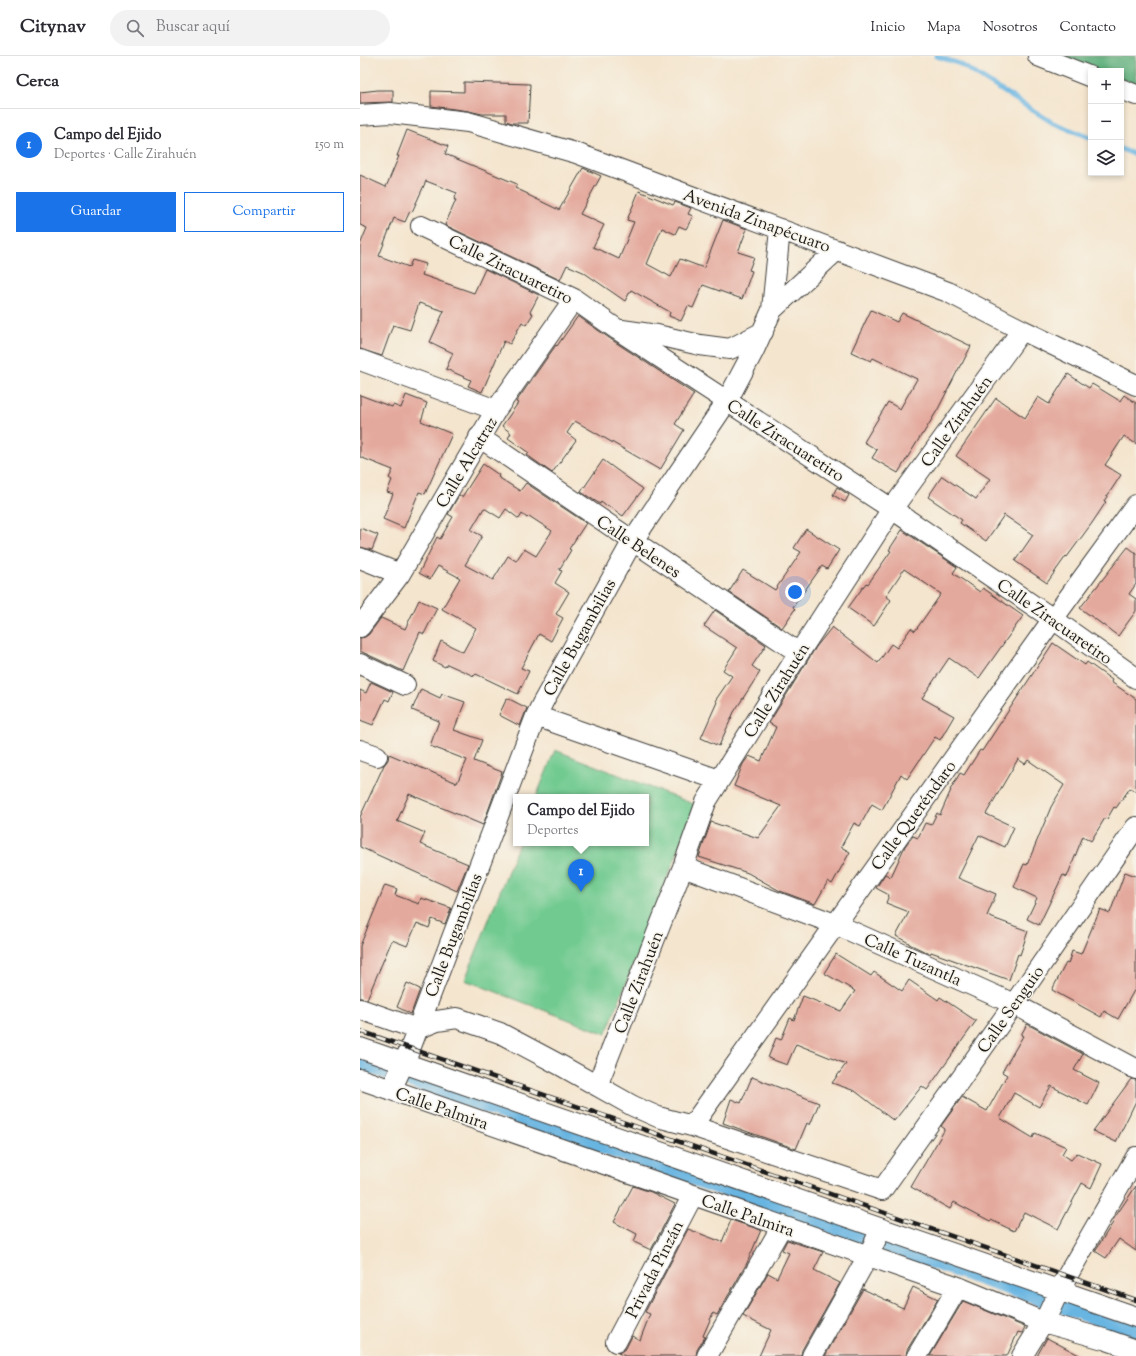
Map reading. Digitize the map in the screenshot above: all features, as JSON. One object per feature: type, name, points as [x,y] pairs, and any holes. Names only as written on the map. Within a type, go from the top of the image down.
[{"type":"street","points":[[1038,56],[1088,76]]},
{"type":"street","points":[[1124,90],[1136,95]]},
{"type":"street","name":"Avenida Zinapécuaro","points":[[360,115],[390,113],[468,122],[576,153],[948,292],[1022,330],[1136,385]]},
{"type":"street","name":"Calle Ziracuaretiro","points":[[422,226],[574,299],[727,402],[892,509],[1053,619],[1136,678]]},
{"type":"street","name":"Calle Bugambilias","points":[[392,1088],[417,1029],[536,716],[632,542],[727,402],[763,332],[772,310],[780,229]]},
{"type":"street","points":[[772,310],[836,250]]},
{"type":"street","name":"Calle Alcatraz","points":[[360,627],[400,574],[496,410],[574,299]]},
{"type":"street","points":[[618,330],[657,334],[700,345],[730,349],[763,332]]},
{"type":"street","name":"Calle Zirahuén","points":[[598,1086],[683,867],[706,802],[799,653],[892,509],[1022,330]]},
{"type":"street","points":[[360,360],[496,410]]},
{"type":"street","name":"Calle Belenes","points":[[479,437],[632,542],[799,653]]},
{"type":"street","name":"Calle Queréndaro","points":[[692,1126],[1053,619],[1136,505]]},
{"type":"street","points":[[360,558],[400,574]]},
{"type":"street","points":[[360,664],[405,684]]},
{"type":"street","points":[[536,716],[719,780]]},
{"type":"street","name":"Calle Senguio","points":[[692,1126],[882,1190],[1014,1004],[1136,827]]},
{"type":"street","name":"Calle Tuzantla","points":[[683,867],[835,924],[1014,1004],[1136,1069]]},
{"type":"street","points":[[360,1009],[417,1029],[437,1021],[457,1018],[500,1034],[560,1064],[633,1106],[658,1117],[692,1126]]},
{"type":"street","points":[[360,1048],[403,1065],[880,1230],[1052,1306],[1136,1317]]},
{"type":"street","name":"Calle Palmira","points":[[360,1079],[392,1088],[674,1187],[692,1196],[958,1287],[1052,1306],[1107,1340],[1136,1350]]},
{"type":"street","points":[[1022,1356],[1136,1157]]},
{"type":"street","points":[[674,1187],[686,1163]]},
{"type":"street","name":"Privada Pinzán","points":[[616,1342],[692,1196]]},
{"type":"street","points":[[707,1356],[782,1226]]},
{"type":"street","points":[[812,1356],[868,1255],[880,1230]]},
{"type":"street","points":[[917,1356],[958,1287]]},
{"type":"green space","points":[[1061,56],[1136,56],[1136,85],[1124,80],[1124,68],[1091,68]]},
{"type":"green space","points":[[555,750],[696,805],[606,1034],[465,980],[518,846],[649,846],[649,794],[537,794]]},
{"type":"building","points":[[464,82],[530,84],[528,123],[512,123],[506,121],[506,114],[482,114],[431,106],[431,91],[464,92]]},
{"type":"building","points":[[393,90],[393,102],[360,103],[360,92]]},
{"type":"building","points":[[407,130],[448,146],[445,154],[517,184],[515,188],[559,210],[583,168],[601,176],[580,214],[604,225],[593,247],[619,259],[634,222],[627,220],[639,191],[673,205],[675,202],[691,208],[688,214],[693,216],[686,229],[679,226],[675,234],[662,228],[647,264],[671,277],[680,259],[704,268],[723,220],[747,229],[738,252],[754,257],[749,270],[752,271],[742,299],[703,285],[693,308],[688,306],[681,321],[669,316],[670,312],[631,290],[625,301],[583,272],[567,265],[560,280],[445,225],[456,200],[454,200],[457,193],[426,181],[412,212],[410,211],[405,222],[394,218],[379,256],[409,267],[412,260],[426,264],[422,275],[474,293],[485,269],[539,295],[530,312],[533,314],[526,325],[522,322],[510,344],[504,341],[482,392],[468,386],[471,380],[446,369],[453,353],[430,342],[444,311],[419,303],[410,330],[393,325],[382,356],[360,349],[360,245],[367,228],[360,225],[360,175],[386,187],[399,156],[397,156]]},
{"type":"building","points":[[871,310],[897,322],[902,313],[971,346],[938,409],[898,473],[872,458],[877,450],[864,442],[888,402],[900,409],[917,379],[873,358],[871,361],[851,352]]},
{"type":"building","points":[[578,316],[694,394],[675,424],[684,430],[660,470],[575,421],[567,433],[576,440],[552,473],[527,455],[529,453],[508,438],[511,433],[502,426],[518,403],[516,402]]},
{"type":"building","points":[[1068,374],[1089,388],[1092,384],[1120,401],[1124,395],[1136,403],[1136,444],[1124,436],[1105,465],[1121,475],[1092,523],[1047,583],[1015,561],[1033,535],[1004,515],[986,541],[960,523],[962,520],[928,497],[942,476],[976,499],[990,479],[956,456],[996,398],[1025,418],[1038,397],[1049,404]]},
{"type":"building","points":[[360,395],[392,407],[393,405],[401,408],[406,395],[427,403],[421,421],[452,434],[425,494],[419,492],[404,528],[383,519],[393,494],[387,492],[392,480],[389,478],[393,470],[360,457]]},
{"type":"building","points":[[603,460],[643,489],[623,516],[607,505],[606,506],[601,502],[600,504],[581,492]]},
{"type":"building","points":[[483,464],[499,475],[498,477],[520,491],[526,483],[586,523],[569,549],[571,550],[559,570],[562,571],[555,583],[569,592],[556,614],[563,618],[551,641],[539,634],[521,668],[529,671],[518,694],[476,674],[474,676],[447,664],[445,667],[433,661],[441,641],[463,652],[476,628],[442,609],[460,578],[438,566],[430,579],[419,573],[437,537],[440,539],[453,517],[448,514],[459,495],[462,497]],"holes":[[[484,508],[500,518],[506,509],[519,519],[522,514],[527,518],[529,516],[552,531],[536,556],[524,549],[516,561],[508,556],[493,580],[465,565],[482,536],[471,530]]]},
{"type":"building","points":[[837,487],[849,495],[845,502],[833,495]]},
{"type":"building","points":[[360,528],[378,535],[372,550],[360,547]]},
{"type":"building","points":[[806,529],[839,550],[827,569],[822,566],[793,607],[795,609],[782,628],[729,592],[743,570],[775,590],[801,552],[794,548]]},
{"type":"building","points":[[902,530],[957,567],[953,573],[980,592],[983,588],[1023,616],[979,678],[949,658],[922,698],[954,716],[940,740],[935,737],[907,779],[901,774],[882,810],[872,804],[860,826],[854,823],[841,847],[850,852],[832,884],[828,881],[815,904],[780,891],[748,873],[699,857],[711,822],[758,838],[781,806],[734,786],[743,764],[749,756],[761,761],[776,727],[769,723],[816,647],[832,627],[878,663],[891,644],[897,648],[911,628],[915,631],[941,594],[904,569],[886,596],[891,600],[874,626],[848,608],[866,583],[868,584],[891,551],[889,550]]},
{"type":"building","points":[[1128,547],[1136,553],[1136,584],[1129,594],[1136,599],[1136,611],[1118,636],[1080,608]]},
{"type":"building","points":[[419,600],[437,608],[424,634],[420,632],[403,671],[360,651],[360,638],[369,634],[381,618],[405,629]]},
{"type":"building","points":[[715,610],[766,645],[752,666],[760,672],[734,712],[719,746],[701,738],[717,702],[715,701],[732,676],[723,670],[737,648],[704,626]]},
{"type":"building","points":[[1053,643],[1085,665],[1087,662],[1112,680],[1111,682],[1136,699],[1136,792],[1130,788],[1116,808],[1114,807],[1107,819],[1105,818],[1091,841],[1083,836],[1067,877],[1063,875],[1039,925],[1027,919],[1037,898],[1014,887],[1024,864],[1027,865],[1051,807],[1064,785],[1028,760],[1025,764],[1018,759],[986,814],[1014,827],[1005,847],[979,835],[958,878],[996,894],[987,916],[1028,931],[1020,955],[1018,954],[1009,980],[931,952],[930,954],[896,936],[909,912],[886,903],[889,895],[876,888],[885,874],[891,877],[905,846],[913,836],[918,838],[925,823],[931,825],[937,813],[940,815],[950,790],[960,773],[964,775],[980,750],[982,751]]},
{"type":"building","points":[[371,682],[393,692],[389,701],[385,699],[373,725],[360,720],[360,690],[366,693]]},
{"type":"building","points":[[421,689],[440,698],[442,694],[465,702],[454,730],[482,740],[474,761],[502,772],[483,825],[409,794],[397,821],[425,833],[420,844],[468,864],[457,891],[360,847],[360,817],[384,765],[388,760],[389,754],[457,783],[467,760],[430,746],[439,721],[412,710]]},
{"type":"building","points":[[507,698],[527,708],[520,726],[499,715]]},
{"type":"building","points":[[1125,872],[1136,876],[1136,987],[1118,1019],[1104,1011],[1101,1017],[1052,990],[1066,963],[1068,964],[1072,951],[1081,954],[1100,909],[1110,913]]},
{"type":"building","points":[[385,885],[397,889],[395,895],[419,904],[421,898],[451,908],[445,924],[432,919],[429,928],[417,923],[407,946],[392,940],[367,999],[360,998],[360,946]]},
{"type":"building","points":[[836,954],[871,976],[874,972],[902,991],[909,980],[938,1000],[940,997],[976,1021],[927,1090],[922,1086],[894,1121],[855,1091],[832,1083],[846,1064],[796,1044],[787,1065],[768,1058],[776,1038],[781,1040],[790,1018],[794,1020],[803,996],[841,1011],[855,991],[824,973]]},
{"type":"building","points":[[407,983],[420,989],[411,1014],[397,1007]]},
{"type":"building","points":[[1027,1024],[1083,1054],[1074,1070],[1099,1083],[1088,1105],[1051,1086],[1039,1107],[1014,1093],[1000,1118],[1033,1138],[1035,1133],[1066,1147],[1062,1154],[1071,1160],[1077,1153],[1102,1164],[1091,1188],[1082,1183],[1058,1229],[1024,1212],[1014,1231],[991,1220],[990,1221],[954,1202],[950,1209],[911,1187],[945,1129],[941,1126],[962,1097],[987,1111],[1007,1075],[1002,1072],[1023,1036],[1021,1035]]},
{"type":"building","points":[[752,1077],[819,1103],[810,1125],[807,1123],[796,1149],[723,1123],[731,1099],[741,1103]]},
{"type":"building","points":[[1131,1079],[1136,1080],[1136,1101],[1116,1142],[1093,1131]]},
{"type":"building","points":[[633,1186],[651,1192],[675,1204],[651,1250],[634,1242],[637,1234],[614,1222]]},
{"type":"building","points":[[1136,1186],[1136,1251],[1119,1239],[1106,1258],[1095,1251],[1114,1221],[1113,1220]]},
{"type":"building","points":[[731,1220],[761,1230],[747,1263],[717,1315],[713,1313],[703,1336],[705,1337],[697,1350],[696,1356],[625,1356],[618,1353],[626,1348],[632,1336],[640,1340],[650,1314],[645,1312],[688,1229],[722,1242]]},
{"type":"building","points":[[787,1240],[823,1252],[814,1270],[840,1283],[802,1350],[801,1356],[759,1356],[771,1330],[743,1316],[768,1273],[777,1278],[789,1253],[782,1250]]},
{"type":"building","points":[[913,1287],[938,1299],[907,1350],[906,1356],[825,1356],[863,1289],[903,1308]]},
{"type":"building","points":[[963,1301],[1025,1327],[1022,1333],[1018,1332],[1007,1356],[930,1356]]},
{"type":"building","points":[[1047,1338],[1081,1356],[1037,1356]]},
{"type":"waterway","points":[[936,56],[960,64],[1053,123],[1088,137]]},
{"type":"waterway","points":[[1124,150],[1136,155]]},
{"type":"waterway","points":[[360,1062],[1136,1331]]},
{"type":"railway","points":[[360,1031],[1136,1300]]},
{"type":"place","name":"Campo del Ejido","points":[[581,892]]}]
